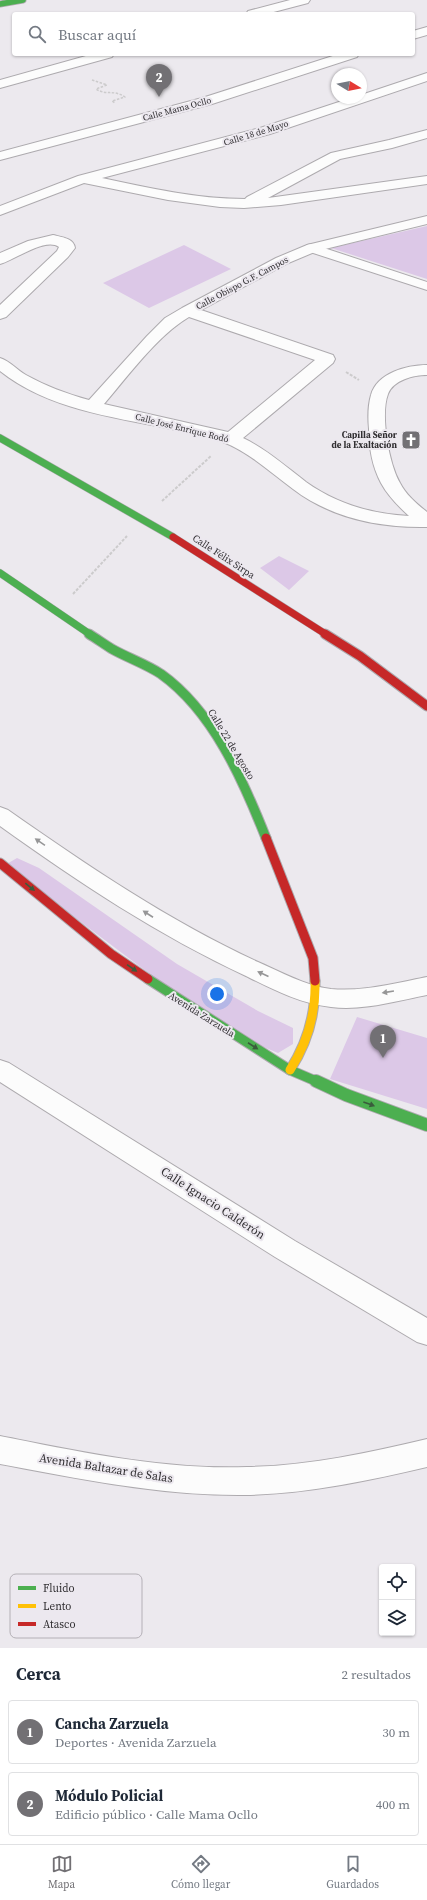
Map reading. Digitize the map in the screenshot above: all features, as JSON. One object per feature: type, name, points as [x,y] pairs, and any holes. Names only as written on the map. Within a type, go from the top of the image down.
[{"type":"street","points":[[0,4],[23,0]]},
{"type":"street","points":[[259,12],[304,0]]},
{"type":"street","points":[[415,34],[427,31]]},
{"type":"street","points":[[0,84],[100,56]]},
{"type":"street","name":"Calle Mama Ocllo","points":[[0,156],[149,119],[346,56]]},
{"type":"street","name":"Calle 18 de Mayo","points":[[0,211],[83,179],[265,131],[427,77]]},
{"type":"street","points":[[244,204],[336,156],[392,144],[427,134]]},
{"type":"street","points":[[83,179],[168,196],[220,203],[244,204],[281,201],[427,180]]},
{"type":"street","name":"Calle Obispo G.F. Campos","points":[[93,407],[124,370],[153,339],[171,321],[188,311],[281,261],[312,248],[427,220]]},
{"type":"street","points":[[0,259],[46,240],[61,241],[67,245],[67,248],[63,254],[0,314]]},
{"type":"street","points":[[188,311],[327,360]]},
{"type":"street","points":[[231,439],[327,360]]},
{"type":"street","name":"Calle José Enrique Rodó","points":[[0,363],[32,386],[93,407],[231,439],[270,462],[324,501],[336,506],[385,519],[427,521]]},
{"type":"street","points":[[427,370],[419,370],[400,375],[389,382],[380,393],[377,420],[381,460],[389,481],[401,500],[427,521]]},
{"type":"street","name":"Calle Félix Sirpa","points":[[0,438],[60,473],[144,518],[360,656],[427,706]]},
{"type":"street","name":"Calle 22 de Agosto","points":[[0,574],[112,649],[160,674],[185,694],[197,707],[212,728],[248,792],[313,958],[317,982],[317,995],[310,1038],[290,1070]]},
{"type":"street","points":[[5,825],[154,917],[198,942],[244,966],[317,995],[332,998],[352,998],[427,986]]},
{"type":"street","name":"Avenida Zarzuela","points":[[0,863],[111,954],[167,992],[290,1070],[346,1095],[427,1125]]},
{"type":"street","name":"Calle Ignacio Calderón","points":[[0,1070],[285,1249],[427,1333]]},
{"type":"street","name":"Avenida Baltazar de Salas","points":[[0,1450],[66,1463],[156,1477],[221,1482],[274,1479],[334,1472],[427,1453]]},
{"type":"lane","points":[[312,248],[427,286]]},
{"type":"path","points":[[73,64],[77,72],[97,83],[107,85],[96,89],[102,93],[117,92],[125,97],[112,101],[117,105]]},
{"type":"path","points":[[327,360],[380,393]]},
{"type":"shaded area","points":[[427,226],[427,279],[331,248]]},
{"type":"shaded area","points":[[184,245],[231,269],[149,308],[103,283]]},
{"type":"shaded area","points":[[279,556],[309,571],[289,590],[260,568]]},
{"type":"shaded area","points":[[17,858],[39,868],[177,964],[258,1011],[293,1028],[293,1044],[278,1053],[227,1032],[5,865]]},
{"type":"shaded area","points":[[357,1017],[427,1038],[427,1109],[330,1079]]},
{"type":"traffic: fast","points":[[0,4],[23,0]]},
{"type":"traffic: fast","points":[[0,438],[130,511],[173,537]]},
{"type":"traffic: fast","points":[[0,573],[112,649],[160,674],[185,694],[212,728],[248,792],[266,838]]},
{"type":"traffic: fast","points":[[148,979],[290,1070],[346,1095],[427,1125]]},
{"type":"traffic: slow","points":[[290,1070],[297,1060],[307,1039],[315,1005],[315,981]]},
{"type":"traffic: jam","points":[[173,537],[360,656],[427,706]]},
{"type":"traffic: jam","points":[[266,838],[313,958],[315,981]]},
{"type":"traffic: jam","points":[[0,863],[111,954],[148,979]]},
{"type":"place","name":"Módulo Policial","points":[[159,97]]},
{"type":"place","name":"Capilla Señor de la Exaltación","points":[[411,440]]},
{"type":"place","name":"Cancha Zarzuela","points":[[383,1058]]}]
